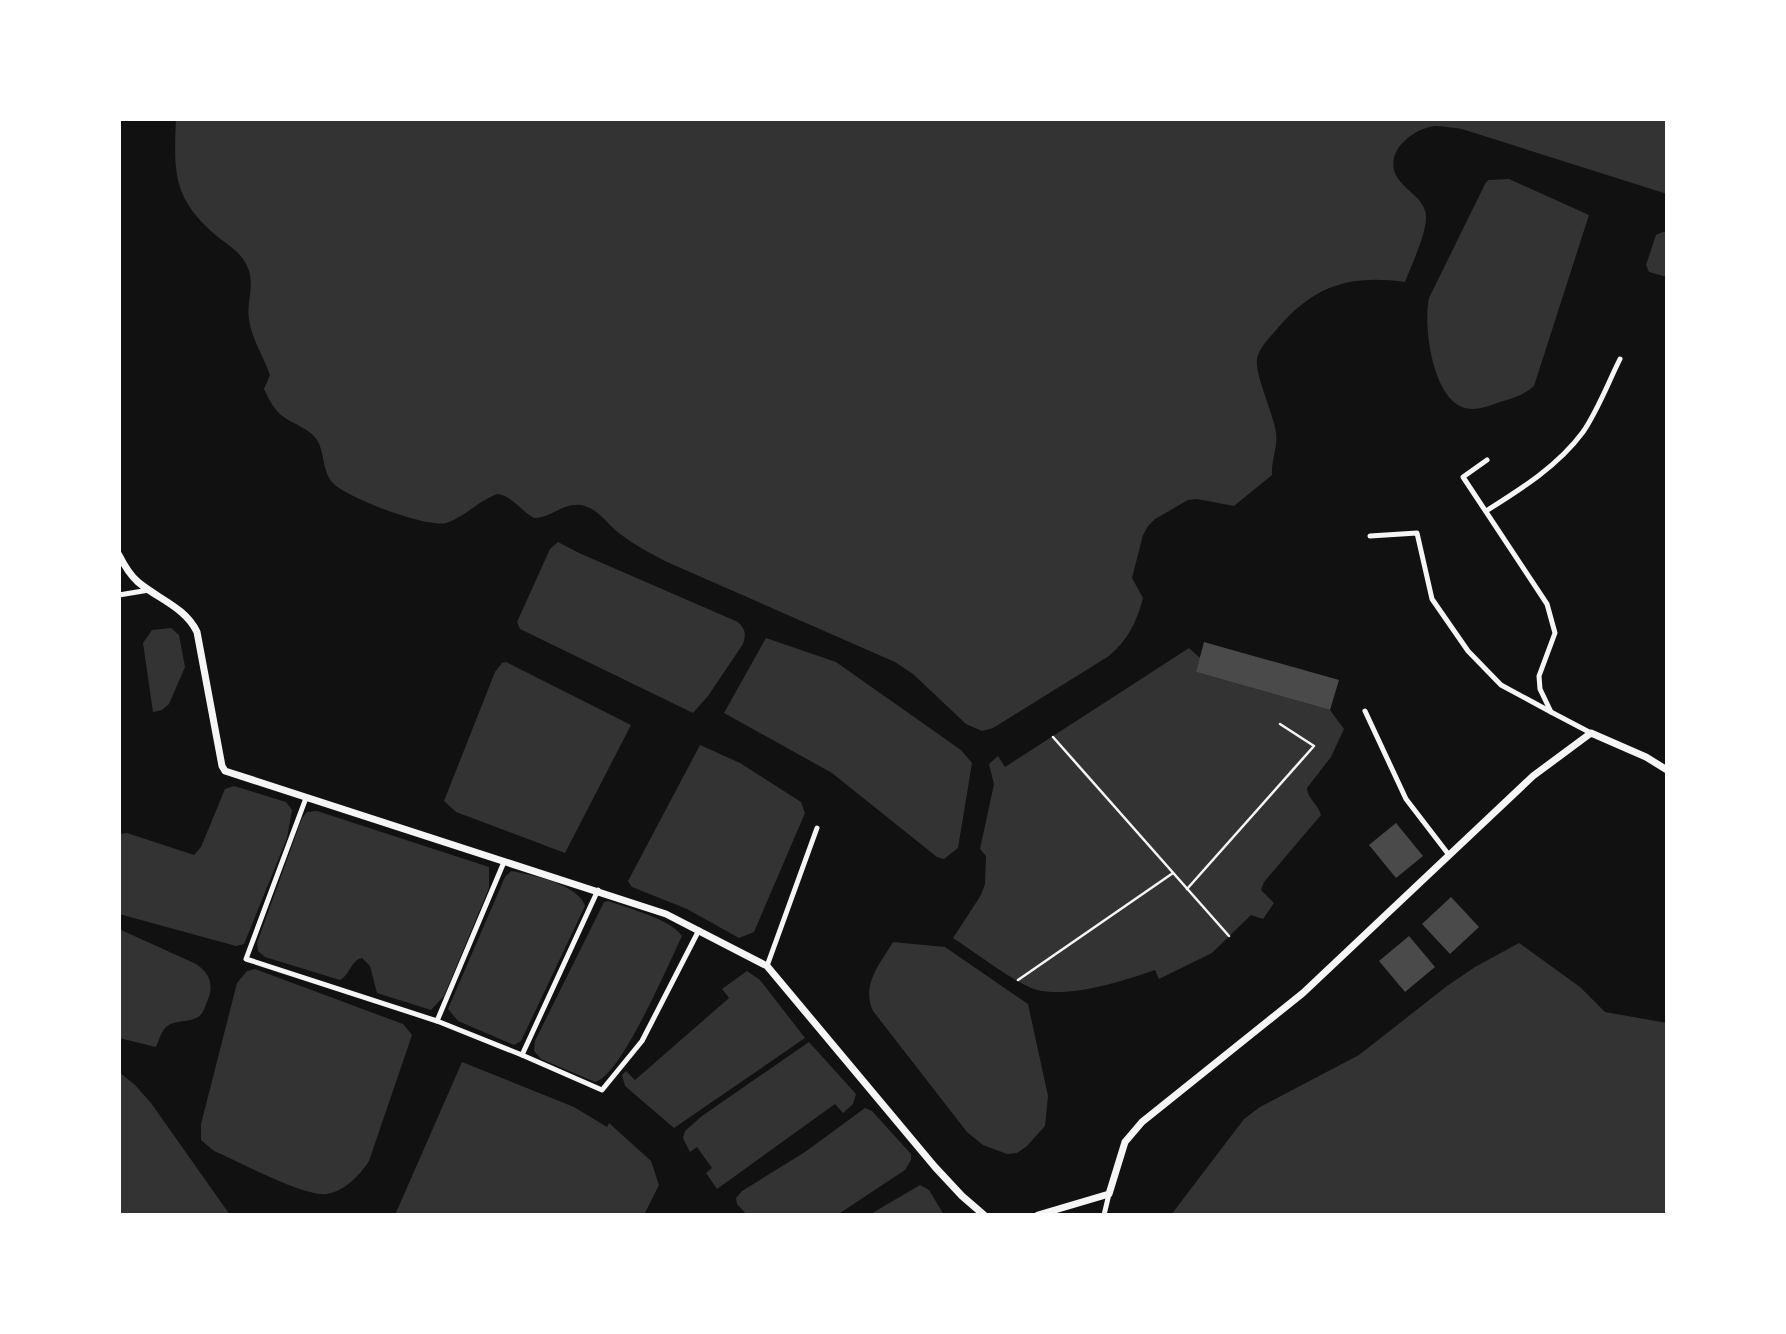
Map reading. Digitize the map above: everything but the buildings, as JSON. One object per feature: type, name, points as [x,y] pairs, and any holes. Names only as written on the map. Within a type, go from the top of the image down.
[{"type":"street","points":[[119,555],[121,563],[137,581],[184,614],[197,632],[225,771],[666,914],[767,966],[935,1167],[984,1215]]},
{"type":"street","points":[[1038,1215],[1110,1194],[1125,1142],[1142,1122],[1295,1000],[1533,775],[1591,733],[1646,757],[1667,770]]},
{"type":"lane","points":[[1486,511],[1533,482],[1578,438],[1620,359]]},
{"type":"lane","points":[[1487,460],[1463,477],[1550,612],[1555,633],[1539,682],[1551,712]]},
{"type":"lane","points":[[1370,536],[1417,533],[1432,599],[1468,651],[1501,685],[1591,733]]},
{"type":"lane","points":[[119,595],[149,590]]},
{"type":"lane","points":[[1366,711],[1406,799],[1449,855]]},
{"type":"lane","points":[[306,798],[246,959],[438,1021],[602,1090],[642,1041],[699,930]]},
{"type":"lane","points":[[767,966],[817,828]]},
{"type":"lane","points":[[438,1021],[504,862]]},
{"type":"lane","points":[[522,1055],[598,890]]},
{"type":"lane","points":[[1104,1215],[1110,1194]]},
{"type":"path","points":[[1187,889],[1314,746],[1280,724]]},
{"type":"path","points":[[1053,737],[1229,936]]},
{"type":"path","points":[[1018,980],[1173,873]]},
{"type":"shaded area","points":[[176,119],[1667,119],[1667,194],[1462,129],[1435,126],[1411,135],[1398,148],[1393,164],[1398,179],[1425,209],[1426,223],[1405,282],[1349,282],[1319,293],[1291,314],[1260,352],[1257,367],[1276,433],[1272,475],[1234,506],[1197,499],[1188,500],[1155,519],[1143,535],[1132,578],[1143,598],[1127,637],[1109,656],[993,728],[982,731],[966,724],[913,674],[895,662],[667,562],[626,538],[598,513],[587,507],[569,506],[534,518],[508,498],[498,494],[453,520],[436,523],[386,510],[339,488],[328,476],[317,440],[309,431],[278,412],[264,389],[270,375],[250,326],[250,273],[240,255],[199,219],[183,194],[176,167]]},
{"type":"shaded area","points":[[1509,179],[1589,215],[1534,386],[1518,396],[1491,405],[1476,409],[1467,408],[1452,400],[1443,389],[1437,374],[1427,325],[1429,298],[1485,184],[1488,180]]},
{"type":"shaded area","points":[[1667,232],[1667,277],[1649,272],[1646,265],[1656,235]]},
{"type":"shaded area","points":[[558,542],[741,625],[745,632],[743,644],[708,696],[693,713],[520,629],[517,622],[550,549]]},
{"type":"shaded area","points":[[171,628],[179,635],[185,667],[169,704],[162,710],[153,712],[143,643],[152,630]]},
{"type":"shaded area","points":[[766,638],[836,662],[961,750],[972,763],[958,848],[944,859],[937,857],[832,773],[724,713]]},
{"type":"shaded area","points":[[1189,648],[1200,658],[1196,672],[1330,710],[1344,729],[1331,757],[1307,788],[1321,815],[1264,882],[1261,890],[1274,903],[1263,919],[1251,915],[1212,953],[1159,979],[1155,970],[1081,990],[1051,992],[1029,987],[953,938],[981,895],[985,884],[986,856],[980,849],[994,784],[989,764],[998,756],[1005,767]]},
{"type":"shaded area","points":[[506,662],[631,725],[565,853],[456,812],[444,801],[495,672]]},
{"type":"shaded area","points":[[700,745],[740,763],[801,802],[805,813],[754,932],[739,938],[687,909],[632,887],[628,881]]},
{"type":"shaded area","points":[[234,786],[286,802],[292,810],[287,838],[244,944],[236,946],[119,914],[119,834],[127,833],[194,855],[201,847],[225,789]]},
{"type":"shaded area","points":[[317,811],[489,867],[489,888],[444,996],[431,1010],[377,993],[370,966],[362,958],[355,962],[340,980],[265,957],[258,951],[257,943],[302,818],[307,812]]},
{"type":"shaded area","points":[[511,871],[564,886],[581,898],[585,906],[521,1041],[514,1045],[458,1021],[448,1009],[505,877]]},
{"type":"shaded area","points":[[608,901],[659,919],[682,936],[631,1040],[606,1075],[595,1082],[541,1059],[534,1051],[535,1041],[604,902]]},
{"type":"shaded area","points":[[119,929],[196,964],[210,981],[209,996],[201,1014],[194,1019],[166,1027],[156,1047],[119,1038]]},
{"type":"shaded area","points":[[893,942],[945,947],[1028,1004],[1048,1096],[1045,1126],[1017,1153],[1007,1154],[983,1145],[967,1132],[873,1011],[869,992],[871,984]]},
{"type":"shaded area","points":[[1519,943],[1580,987],[1605,1012],[1667,1023],[1667,1215],[1171,1215],[1244,1119],[1260,1107],[1359,1055],[1447,986]]},
{"type":"shaded area","points":[[255,969],[403,1024],[412,1035],[369,1161],[351,1182],[340,1190],[327,1194],[303,1190],[214,1151],[201,1140],[201,1124],[237,983],[247,971]]},
{"type":"shaded area","points":[[747,971],[760,980],[805,1038],[674,1128],[625,1086],[622,1075],[626,1071],[635,1080],[729,998],[722,989]]},
{"type":"shaded area","points":[[809,1042],[856,1094],[853,1104],[843,1113],[835,1104],[717,1189],[706,1173],[712,1168],[697,1147],[690,1152],[683,1138],[685,1131],[702,1116]]},
{"type":"shaded area","points":[[462,1062],[574,1107],[607,1127],[609,1123],[651,1161],[659,1185],[644,1215],[395,1215]]},
{"type":"shaded area","points":[[119,1072],[151,1103],[230,1215],[119,1215]]},
{"type":"shaded area","points":[[865,1108],[872,1111],[911,1154],[911,1160],[905,1170],[837,1215],[747,1215],[737,1204],[736,1198],[742,1191],[805,1152]]},
{"type":"shaded area","points":[[920,1185],[929,1190],[944,1215],[869,1215]]}]
